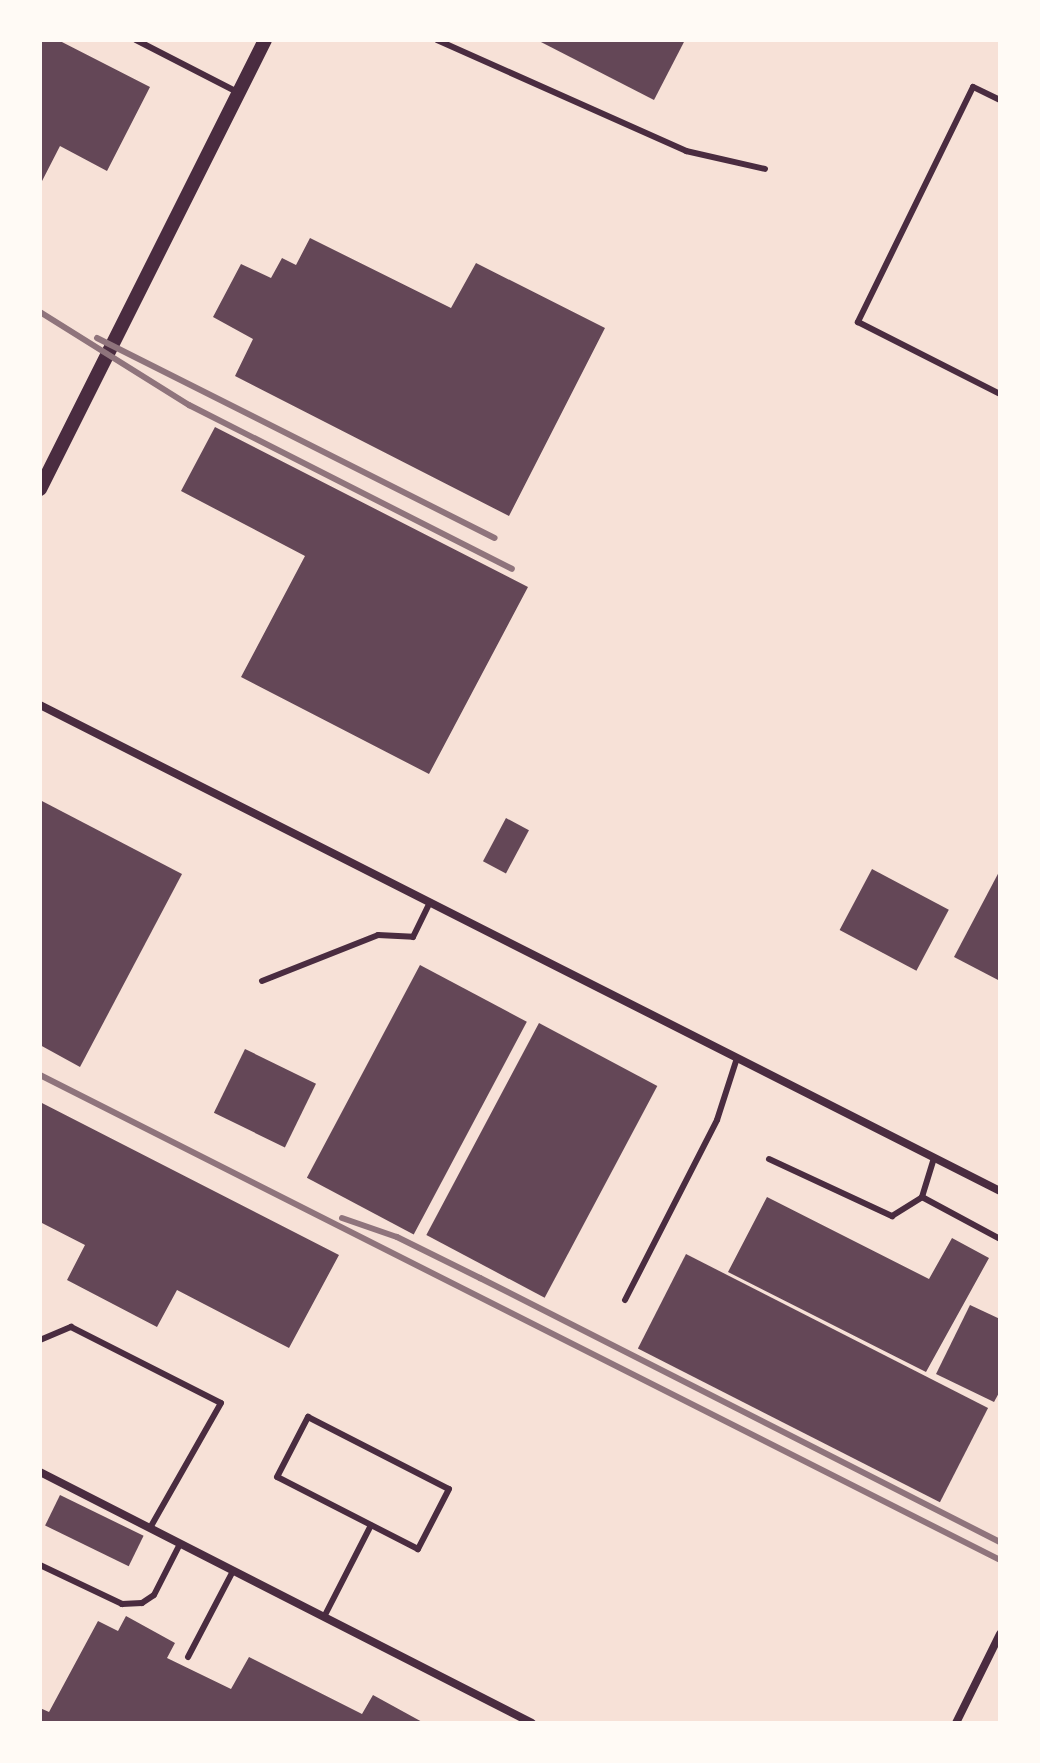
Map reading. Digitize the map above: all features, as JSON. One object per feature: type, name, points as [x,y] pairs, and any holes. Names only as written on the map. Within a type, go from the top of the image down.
[{"type":"street","points":[[40,489],[265,40]]},
{"type":"street","points":[[40,705],[1000,1191]]},
{"type":"street","points":[[40,1472],[532,1723]]},
{"type":"street","points":[[956,1723],[1000,1634]]},
{"type":"lane","points":[[136,40],[239,93]]},
{"type":"lane","points":[[437,40],[686,151],[765,169]]},
{"type":"lane","points":[[1000,100],[973,87],[858,322],[1000,394]]},
{"type":"lane","points":[[262,981],[378,935],[413,937],[430,902]]},
{"type":"lane","points":[[625,1300],[717,1120],[737,1058]]},
{"type":"lane","points":[[769,1159],[892,1216],[922,1197],[934,1158]]},
{"type":"lane","points":[[922,1197],[1000,1239]]},
{"type":"lane","points":[[40,1340],[71,1327],[221,1403],[150,1528]]},
{"type":"lane","points":[[308,1417],[449,1489],[418,1549],[371,1525],[277,1477],[308,1417]]},
{"type":"lane","points":[[324,1617],[371,1525]]},
{"type":"lane","points":[[40,1565],[122,1604],[142,1603],[154,1595],[180,1544]]},
{"type":"lane","points":[[188,1657],[233,1571]]},
{"type":"building","points":[[40,40],[58,40],[150,87],[107,171],[60,146],[40,185]]},
{"type":"building","points":[[537,40],[685,40],[654,100]]},
{"type":"building","points":[[310,238],[451,308],[476,263],[605,328],[509,516],[235,376],[253,339],[213,317],[241,264],[271,278],[282,258],[296,265]]},
{"type":"building","points":[[215,427],[528,587],[429,774],[241,677],[305,556],[181,491]]},
{"type":"building","points":[[40,800],[182,874],[80,1067],[40,1045]]},
{"type":"building","points":[[506,818],[529,830],[506,873],[483,861]]},
{"type":"building","points":[[872,869],[949,910],[916,971],[840,930]]},
{"type":"building","points":[[1000,870],[1000,981],[954,957]]},
{"type":"building","points":[[420,965],[527,1022],[414,1235],[307,1178]]},
{"type":"building","points":[[539,1023],[657,1086],[545,1298],[426,1235]]},
{"type":"building","points":[[245,1049],[316,1084],[285,1147],[214,1113]]},
{"type":"building","points":[[40,1102],[339,1255],[289,1348],[177,1290],[157,1327],[67,1280],[85,1245],[40,1222]]},
{"type":"building","points":[[767,1197],[929,1279],[952,1238],[989,1258],[926,1372],[728,1272]]},
{"type":"building","points":[[686,1254],[988,1408],[940,1502],[638,1348]]},
{"type":"building","points":[[970,1305],[1000,1319],[1000,1391],[994,1402],[936,1374]]},
{"type":"building","points":[[60,1495],[144,1536],[129,1566],[45,1526]]},
{"type":"building","points":[[126,1616],[175,1643],[167,1658],[231,1689],[249,1657],[362,1714],[373,1695],[424,1723],[40,1723],[40,1708],[49,1712],[98,1621],[118,1631]]},
{"type":"railway","points":[[40,312],[189,405],[512,569]]},
{"type":"railway","points":[[97,338],[494,538]]},
{"type":"railway","points":[[40,1075],[1000,1560]]},
{"type":"railway","points":[[342,1218],[397,1237],[1000,1542]]}]
